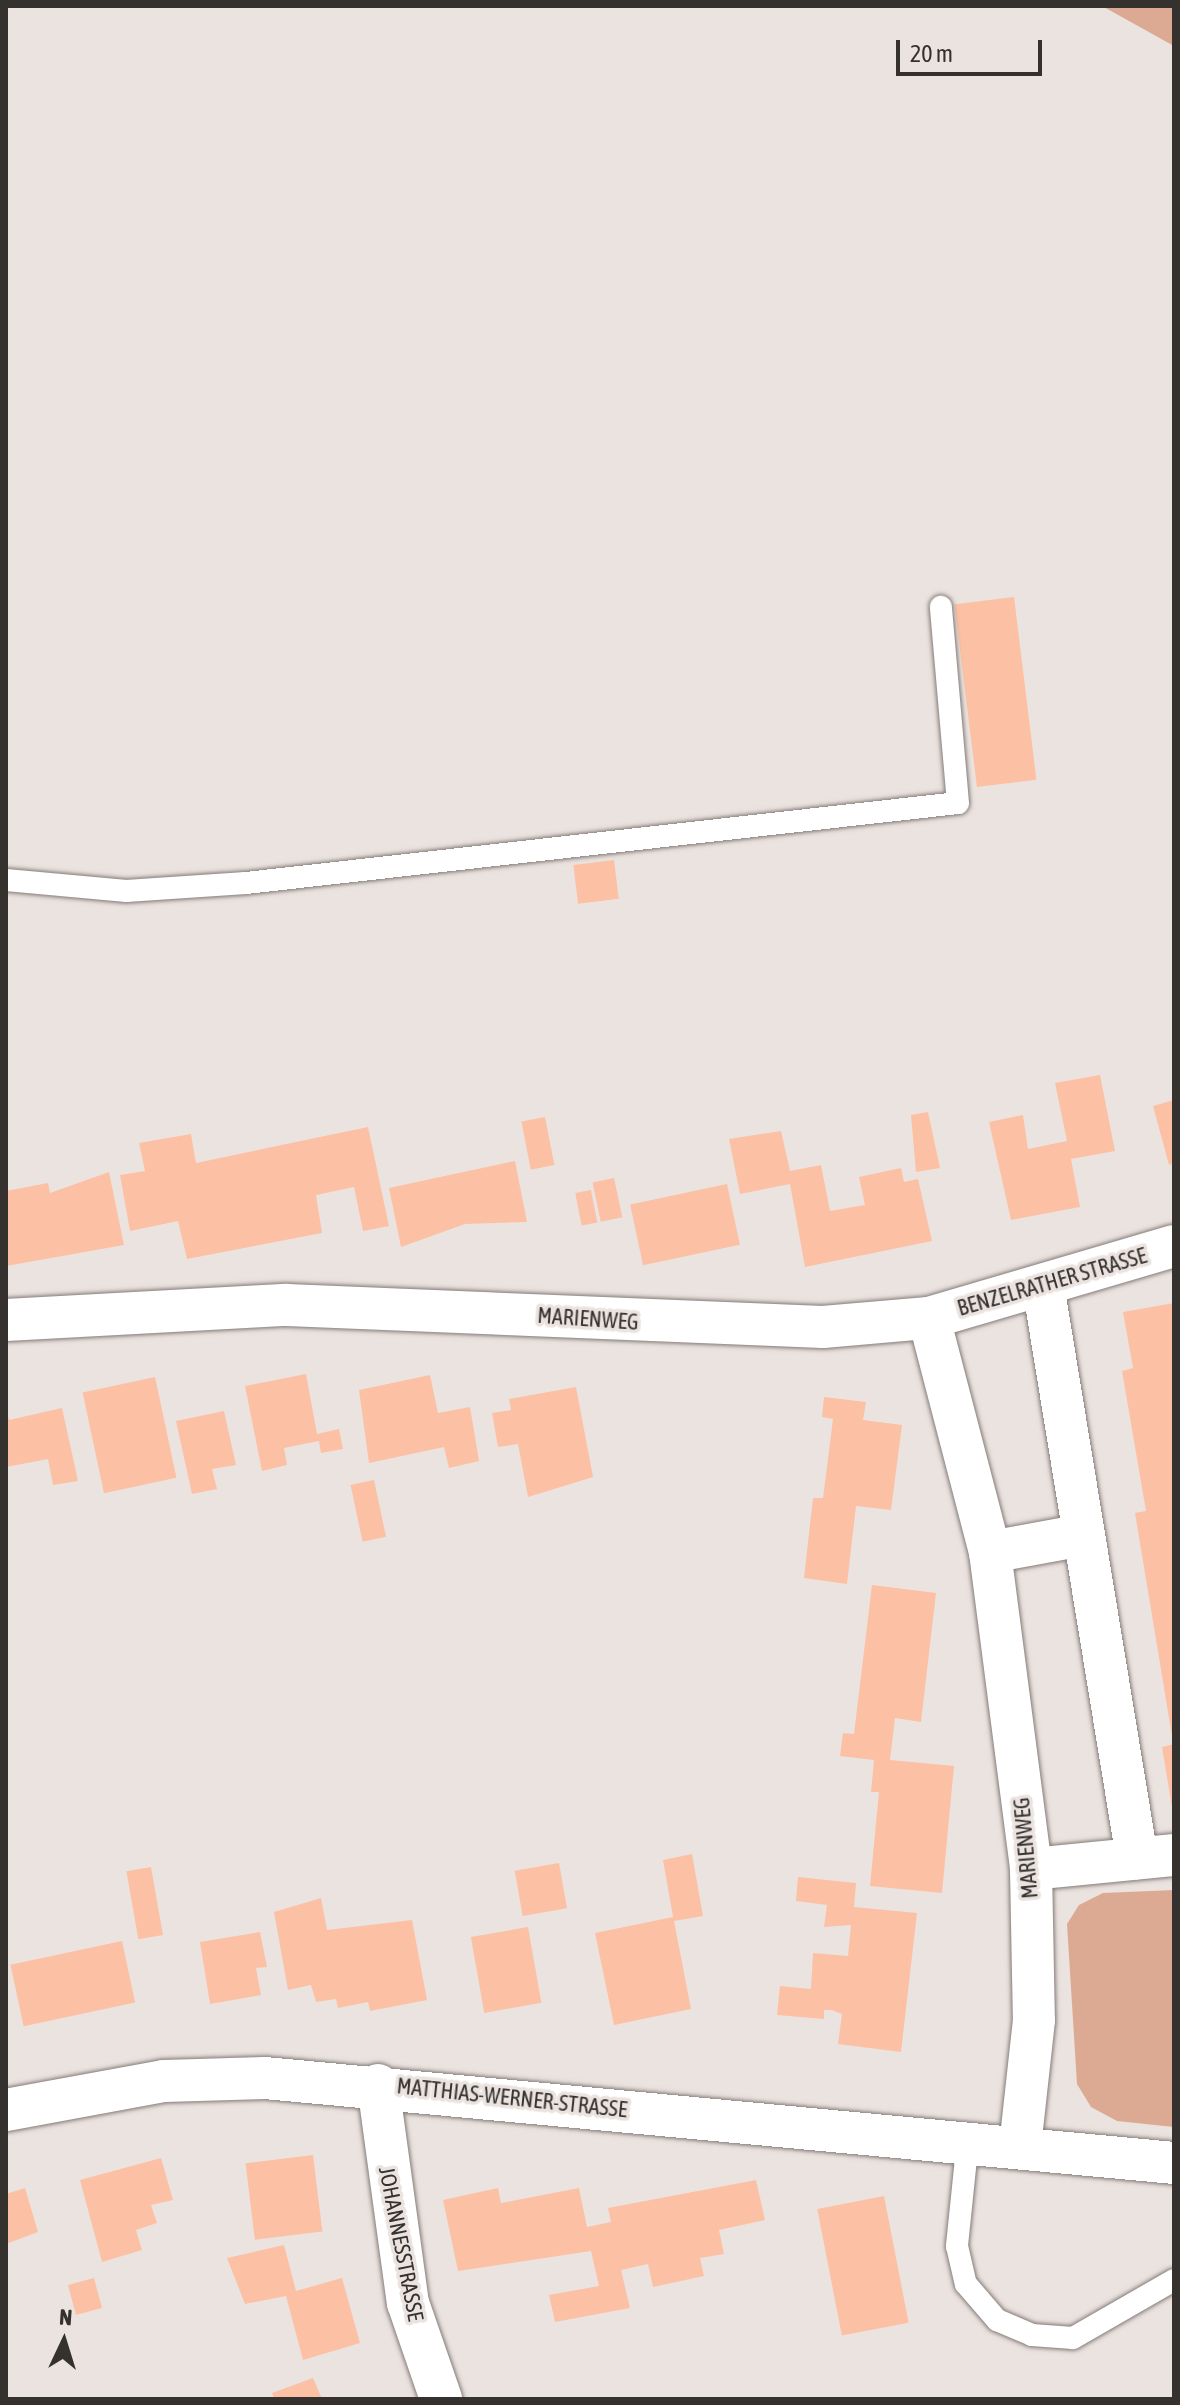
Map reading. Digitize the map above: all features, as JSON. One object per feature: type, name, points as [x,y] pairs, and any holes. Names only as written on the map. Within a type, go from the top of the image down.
[{"type":"street","name":"BENZELRATHER STRASSE","points":[[929,1318],[1174,1246]]},
{"type":"street","points":[[1031,1869],[1156,1856],[1083,1535],[1043,1285]]},
{"type":"street","name":"MARIENWEG","points":[[6,1320],[287,1305],[665,1325],[823,1327],[929,1318],[990,1552],[1031,1869],[1034,2020],[1020,2146]]},
{"type":"street","points":[[990,1552],[1083,1535]]},
{"type":"street","name":"MATTHIAS-WERNER-STRASSE","points":[[6,2110],[164,2081],[378,2085],[968,2139],[1174,2163]]},
{"type":"street","name":"JOHANNESSTRASSE","points":[[378,2085],[408,2303],[441,2399]]},
{"type":"lane","points":[[6,880],[126,891],[246,883],[958,803],[941,607]]},
{"type":"lane","points":[[968,2139],[957,2246],[966,2284],[997,2320],[1032,2335],[1073,2338],[1174,2280]]},
{"type":"shaded area","points":[[1102,6],[1174,6],[1174,46]]},
{"type":"shaded area","points":[[1174,1890],[1174,2127],[1117,2121],[1091,2107],[1077,2084],[1067,1924],[1079,1905],[1103,1893]]},
{"type":"building","points":[[1014,597],[1036,780],[977,787],[954,604]]},
{"type":"building","points":[[614,860],[619,899],[578,904],[573,865]]},
{"type":"building","points":[[1100,1075],[1115,1151],[1071,1159],[1080,1207],[1011,1220],[989,1122],[1023,1115],[1028,1149],[1067,1141],[1055,1083]]},
{"type":"building","points":[[1174,1100],[1174,1163],[1169,1165],[1153,1106]]},
{"type":"building","points":[[928,1112],[940,1168],[916,1172],[911,1115]]},
{"type":"building","points":[[545,1117],[554,1165],[531,1170],[521,1122]]},
{"type":"building","points":[[368,1127],[389,1226],[363,1231],[354,1187],[316,1195],[322,1233],[187,1259],[178,1221],[130,1231],[120,1175],[145,1171],[139,1143],[191,1134],[196,1163]]},
{"type":"building","points":[[781,1131],[790,1171],[821,1165],[830,1211],[865,1205],[859,1177],[901,1168],[904,1182],[918,1179],[932,1241],[805,1267],[790,1184],[740,1194],[729,1139]]},
{"type":"building","points":[[515,1161],[527,1222],[465,1224],[401,1247],[389,1188]]},
{"type":"building","points":[[109,1172],[124,1245],[6,1266],[6,1191],[48,1183],[50,1193]]},
{"type":"building","points":[[614,1178],[622,1217],[601,1222],[592,1183]]},
{"type":"building","points":[[727,1184],[740,1245],[643,1265],[630,1205]]},
{"type":"building","points":[[591,1190],[597,1222],[582,1225],[575,1193]]},
{"type":"building","points":[[1174,1303],[1172,1736],[1135,1513],[1146,1511],[1122,1371],[1133,1368],[1123,1312]]},
{"type":"building","points":[[306,1374],[317,1434],[339,1429],[343,1449],[321,1453],[319,1441],[284,1448],[287,1465],[262,1471],[245,1386]]},
{"type":"building","points":[[430,1375],[438,1413],[470,1407],[479,1461],[449,1468],[444,1447],[369,1463],[359,1390]]},
{"type":"building","points":[[155,1377],[176,1478],[104,1493],[83,1392]]},
{"type":"building","points":[[576,1387],[593,1477],[528,1497],[518,1444],[498,1447],[492,1413],[511,1410],[509,1399]]},
{"type":"building","points":[[824,1397],[866,1402],[863,1420],[902,1425],[891,1510],[856,1506],[847,1584],[804,1578],[813,1498],[823,1498],[833,1419],[822,1417]]},
{"type":"building","points":[[62,1408],[78,1481],[53,1485],[48,1459],[6,1467],[6,1410],[9,1420]]},
{"type":"building","points":[[224,1411],[236,1465],[212,1469],[217,1489],[192,1494],[176,1421]]},
{"type":"building","points":[[374,1480],[386,1537],[363,1542],[351,1485]]},
{"type":"building","points":[[872,1585],[936,1593],[921,1722],[895,1718],[890,1760],[954,1766],[942,1893],[870,1886],[879,1792],[871,1792],[874,1760],[840,1756],[843,1733],[854,1734]]},
{"type":"building","points":[[1174,1744],[1174,1807],[1172,1807],[1162,1747]]},
{"type":"building","points":[[692,1854],[703,1916],[674,1921],[691,2009],[614,2025],[595,1933],[673,1917],[663,1860]]},
{"type":"building","points":[[559,1863],[567,1908],[523,1916],[515,1871]]},
{"type":"building","points":[[151,1867],[163,1935],[138,1939],[126,1871]]},
{"type":"building","points":[[798,1877],[856,1883],[854,1907],[917,1913],[901,2052],[838,2044],[842,2014],[832,2010],[824,2010],[824,2019],[777,2015],[780,1986],[811,1989],[813,1953],[848,1956],[851,1925],[824,1927],[827,1905],[796,1901]]},
{"type":"building","points":[[321,1898],[327,1930],[412,1920],[427,2000],[370,2011],[368,2002],[338,2008],[336,1999],[316,2002],[311,1985],[288,1990],[274,1912]]},
{"type":"building","points":[[528,1927],[541,2003],[484,2013],[471,1937]]},
{"type":"building","points":[[260,1932],[267,1967],[256,1968],[261,1995],[210,2004],[200,1942]]},
{"type":"building","points":[[122,1941],[135,2003],[24,2026],[10,1965]]},
{"type":"building","points":[[313,2155],[322,2231],[255,2240],[246,2163]]},
{"type":"building","points":[[161,2158],[173,2200],[151,2205],[157,2223],[136,2230],[142,2250],[102,2262],[80,2180]]},
{"type":"building","points":[[756,2180],[765,2220],[719,2230],[724,2254],[700,2258],[704,2276],[653,2287],[648,2264],[621,2270],[630,2308],[555,2322],[549,2295],[599,2286],[591,2251],[458,2271],[443,2200],[498,2188],[501,2203],[579,2188],[587,2227],[611,2222],[608,2208]]},
{"type":"building","points":[[25,2188],[38,2232],[6,2244],[6,2194]]},
{"type":"building","points":[[884,2196],[909,2323],[842,2336],[817,2209]]},
{"type":"building","points":[[284,2245],[296,2291],[342,2278],[360,2343],[303,2360],[286,2296],[245,2304],[227,2258]]},
{"type":"building","points":[[94,2278],[102,2308],[76,2315],[68,2285]]},
{"type":"building","points":[[313,2378],[322,2399],[274,2399],[272,2393]]}]
